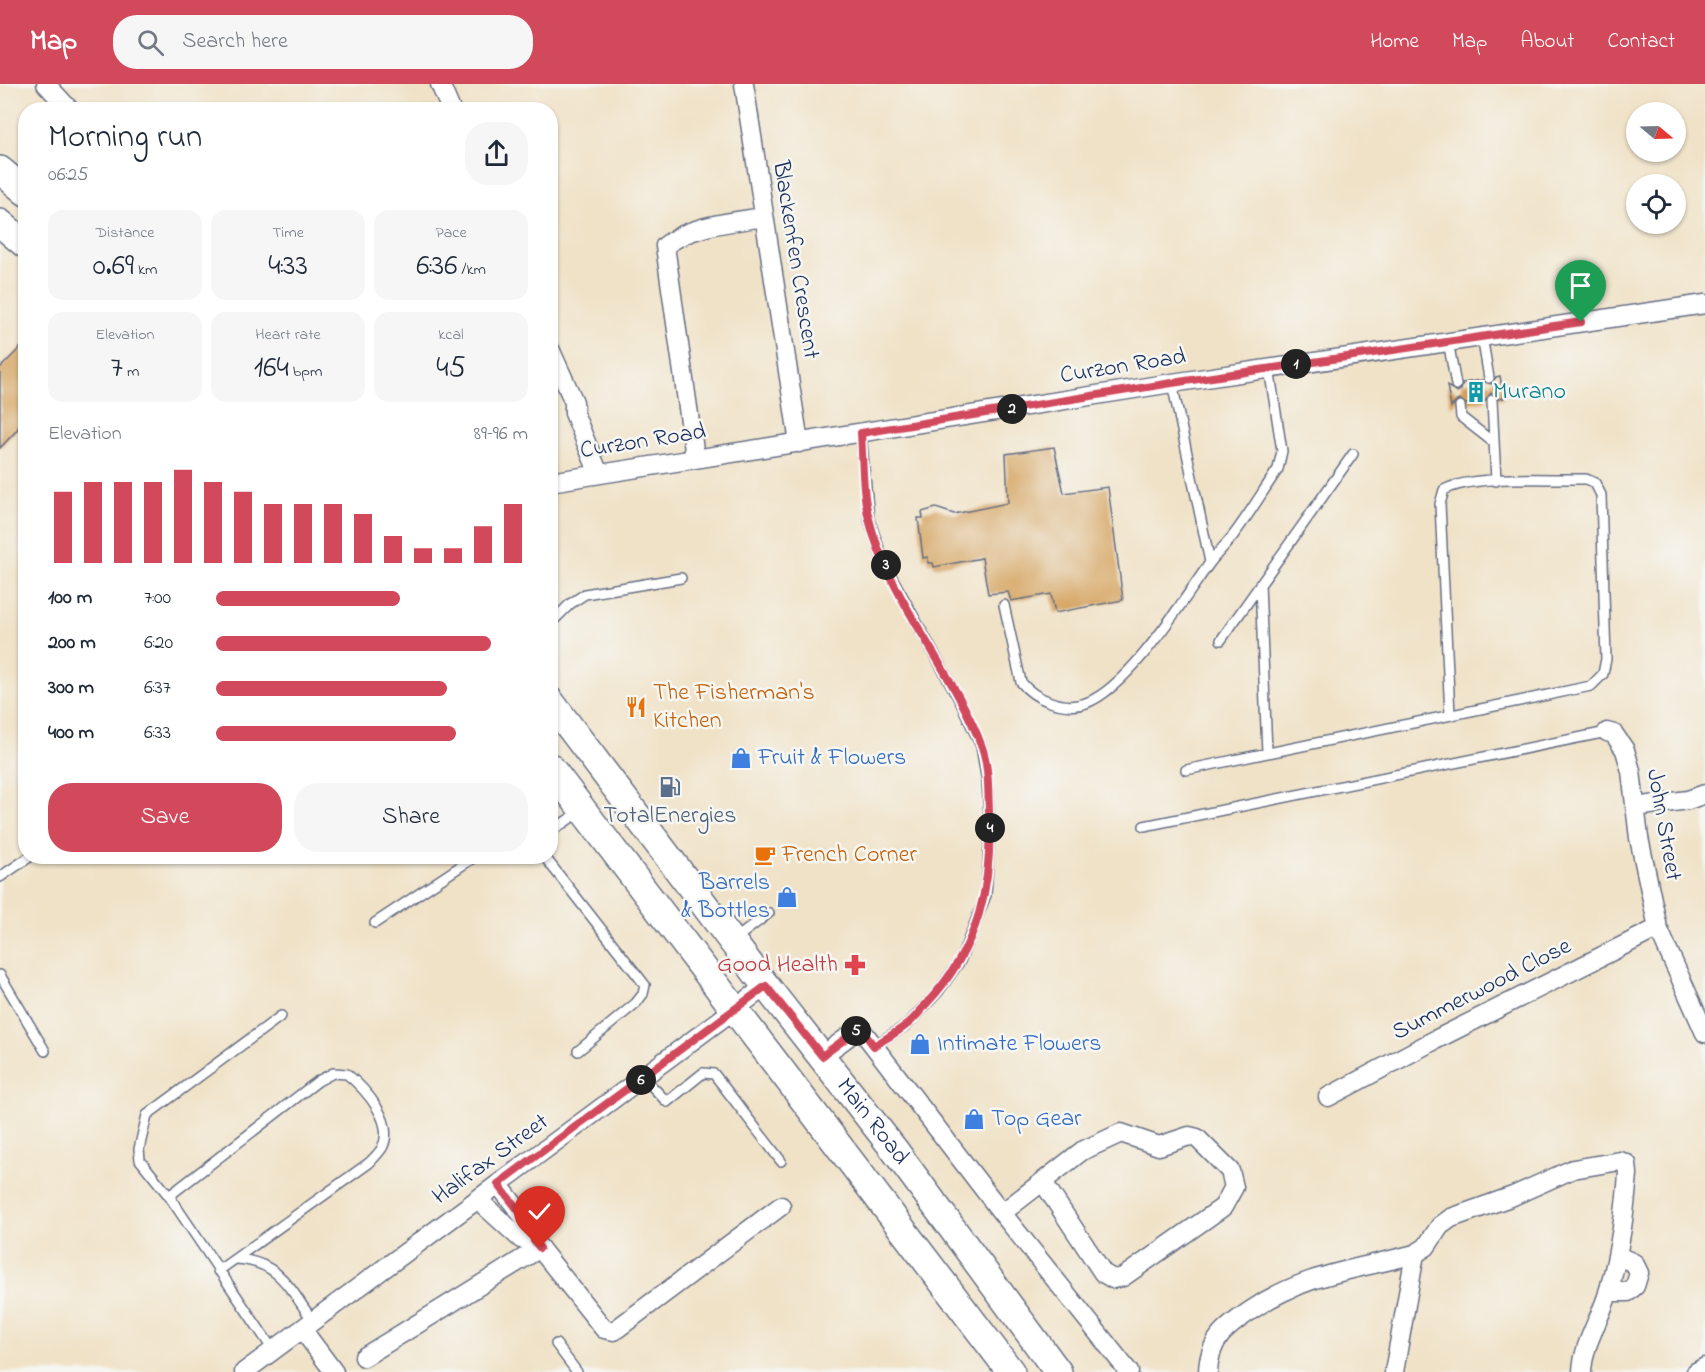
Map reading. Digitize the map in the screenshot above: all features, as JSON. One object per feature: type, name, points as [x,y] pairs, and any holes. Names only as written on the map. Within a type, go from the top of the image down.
[{"type":"main road","points":[[0,170],[18,185]]},
{"type":"main road","points":[[0,223],[18,238]]},
{"type":"main road","name":"Main Road","points":[[558,712],[766,986],[822,1056],[1058,1372]]},
{"type":"main road","name":"Main Road","points":[[558,777],[1011,1372]]},
{"type":"street","points":[[46,84],[63,102]]},
{"type":"street","points":[[440,84],[448,102]]},
{"type":"street","name":"Blackenfen Crescent","points":[[744,84],[799,443]]},
{"type":"street","points":[[695,457],[665,246],[676,236],[730,222],[764,217]]},
{"type":"street","name":"Curzon Road","points":[[558,481],[695,457],[799,443],[1269,368],[1705,304]]},
{"type":"street","points":[[558,367],[574,402],[584,408],[604,473]]},
{"type":"street","name":"John Street","points":[[1607,732],[1614,734],[1625,750],[1639,838],[1658,928],[1705,1033]]},
{"type":"street","points":[[1635,807],[1688,800],[1705,794]]},
{"type":"street","name":"Summerwood Close","points":[[1328,1097],[1435,1040],[1658,928]]},
{"type":"street","name":"Halifax Street","points":[[244,1372],[766,986]]},
{"type":"street","points":[[822,1056],[860,1028],[1002,1213],[1129,1372]]},
{"type":"street","points":[[1002,1213],[1082,1151],[1108,1137],[1125,1133],[1158,1146],[1189,1136],[1197,1138],[1230,1171],[1234,1187],[1223,1207],[1123,1277],[1113,1279],[1103,1273],[1043,1182]]},
{"type":"street","points":[[1208,1372],[1208,1358],[1217,1336],[1231,1323],[1276,1294],[1335,1271],[1415,1254],[1426,1247],[1440,1226],[1451,1218],[1513,1196],[1573,1169],[1620,1161],[1627,1164],[1628,1174],[1618,1256],[1608,1292],[1586,1350],[1582,1372]]},
{"type":"street","points":[[498,1184],[533,1229],[537,1244],[604,1329],[614,1331],[781,1206]]},
{"type":"street","points":[[477,1199],[521,1239],[537,1244]]},
{"type":"street","points":[[364,1357],[537,1244]]},
{"type":"street","points":[[1394,1372],[1415,1254]]},
{"type":"street","points":[[1608,1292],[1628,1292],[1635,1286],[1639,1273],[1634,1263],[1618,1256]]},
{"type":"street","points":[[308,1325],[333,1372]]},
{"type":"street","points":[[1696,1372],[1705,1367]]},
{"type":"lane","points":[[1482,336],[1489,378]]},
{"type":"lane","points":[[1448,341],[1456,385]]},
{"type":"lane","points":[[1004,605],[1021,682],[1027,689],[1038,697],[1074,705],[1085,703],[1106,691],[1127,671],[1180,606],[1210,562],[1233,537],[1278,469],[1282,451],[1269,368]]},
{"type":"lane","points":[[1172,383],[1210,562]]},
{"type":"lane","points":[[1492,400],[1496,481]]},
{"type":"lane","points":[[1460,406],[1461,417],[1493,442]]},
{"type":"lane","points":[[861,433],[869,519],[884,563],[959,699],[981,746],[987,782],[990,831],[986,896],[960,961],[938,992],[907,1025],[874,1046]]},
{"type":"lane","points":[[1221,640],[1353,454]]},
{"type":"lane","points":[[1186,770],[1591,686],[1606,667],[1601,495],[1596,483],[1586,479],[1496,481],[1452,485],[1444,490],[1440,504],[1450,715]]},
{"type":"lane","points":[[558,616],[585,594],[681,578]]},
{"type":"lane","points":[[1260,584],[1267,752]]},
{"type":"lane","points":[[1144,826],[1607,732]]},
{"type":"lane","points":[[558,827],[583,810]]},
{"type":"lane","points":[[0,878],[20,864]]},
{"type":"lane","points":[[375,923],[464,864]]},
{"type":"lane","points":[[550,864],[645,985],[644,994],[636,1003],[578,1052]]},
{"type":"lane","points":[[732,941],[769,913]]},
{"type":"lane","points":[[0,975],[45,1051]]},
{"type":"lane","points":[[273,1350],[169,1196],[140,1160],[141,1132],[147,1115],[281,1016]]},
{"type":"lane","points":[[169,1196],[318,1081],[333,1073],[348,1074],[366,1090],[378,1112],[385,1134],[382,1148],[369,1163],[218,1271]]},
{"type":"lane","points":[[644,1078],[667,1102],[703,1073],[714,1074],[781,1161]]},
{"type":"lane","points":[[237,1259],[266,1264],[277,1273],[308,1325]]},
{"type":"lane","points":[[556,1344],[578,1372]]},
{"type":"building","points":[[18,350],[18,428],[0,448],[0,368]]},
{"type":"building","name":"Murano","points":[[1500,376],[1504,398],[1498,399],[1491,393],[1485,401],[1466,404],[1459,399],[1451,407],[1447,386],[1457,392],[1461,390],[1463,383],[1482,380],[1491,384],[1496,377]]},
{"type":"building","points":[[1054,447],[1064,493],[1108,487],[1123,600],[1055,613],[1051,594],[1011,601],[1008,592],[988,594],[982,558],[934,567],[933,563],[928,563],[928,557],[923,558],[918,518],[923,518],[922,512],[936,508],[954,514],[1008,503],[1006,454]]},
{"type":"place","name":"Murano","points":[[1476,392]]},
{"type":"place","name":"The Fisherman's Kitchen","points":[[636,707]]},
{"type":"place","name":"Fruit & Flowers","points":[[741,758]]},
{"type":"place","name":"TotalEnergies","points":[[670,787]]},
{"type":"place","name":"French Corner","points":[[765,855]]},
{"type":"place","name":"Barrels & Bottles","points":[[787,897]]},
{"type":"place","name":"Good Health","points":[[855,965]]},
{"type":"place","name":"Intimate Flowers","points":[[920,1044]]},
{"type":"place","name":"Top Gear","points":[[974,1119]]},
{"type":"route","points":[[540,1248],[534,1241],[533,1229],[498,1184],[766,986],[822,1056],[860,1028],[874,1046],[907,1025],[938,992],[960,961],[973,930],[986,896],[988,868],[990,831],[985,761],[981,746],[959,699],[884,563],[869,519],[861,433],[1172,383],[1581,322]]}]
